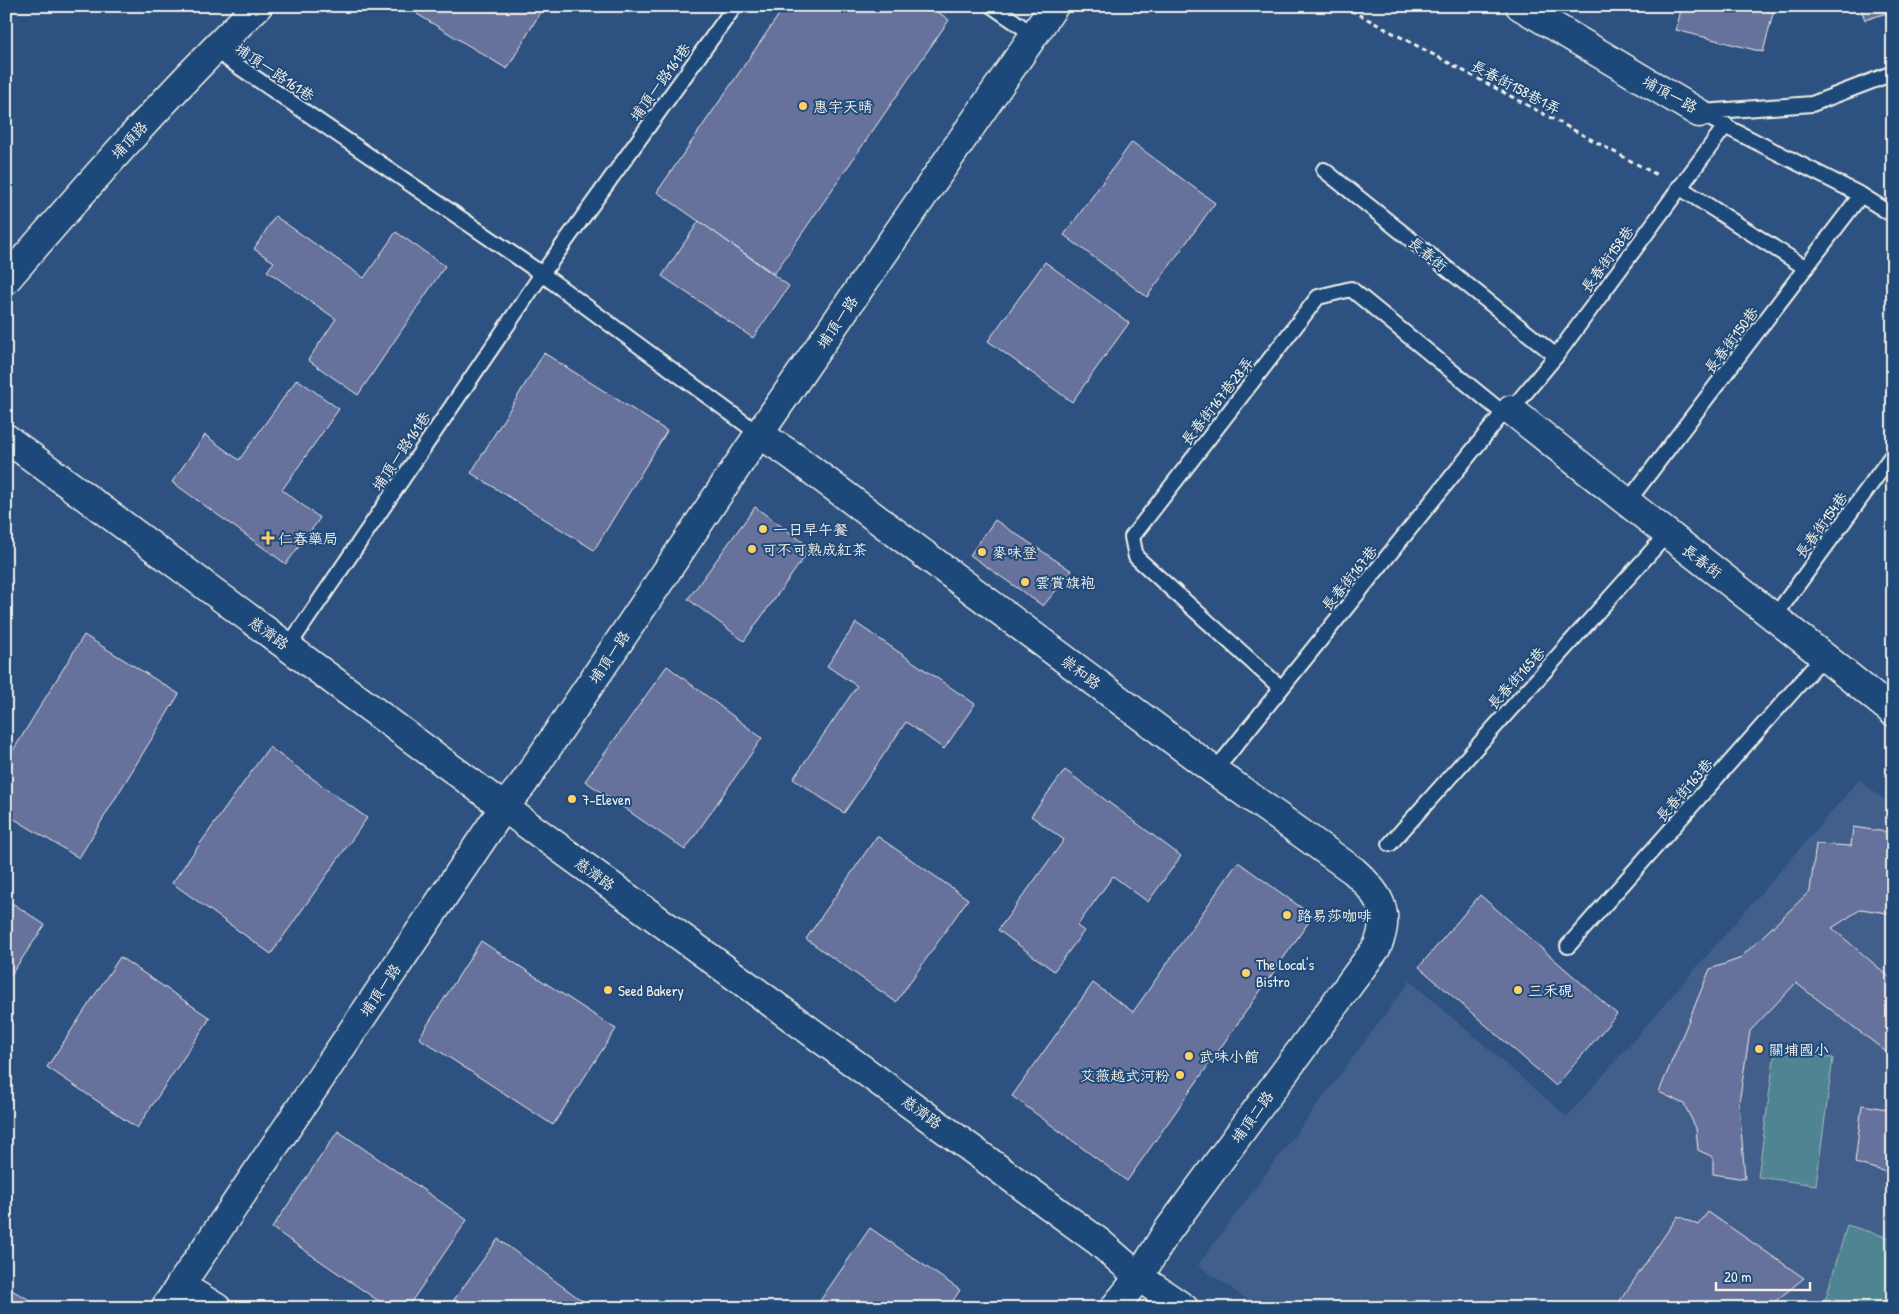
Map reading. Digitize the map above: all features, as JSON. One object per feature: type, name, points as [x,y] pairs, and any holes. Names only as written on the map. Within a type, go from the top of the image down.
[{"type":"street","name":"埔頂路","points":[[6,280],[104,168],[213,49],[258,6]]},
{"type":"street","name":"埔頂一路","points":[[166,1308],[504,807],[523,784],[759,434],[1054,6]]},
{"type":"street","name":"埔頂一路","points":[[1520,6],[1699,113]]},
{"type":"street","name":"長春街","points":[[1507,412],[1775,616],[1893,712]]},
{"type":"street","name":"崇和路","points":[[759,434],[798,460],[1213,770],[1354,872],[1373,888],[1382,905],[1382,923]]},
{"type":"street","name":"慈濟路","points":[[6,438],[504,807],[1099,1242],[1139,1277],[1184,1308]]},
{"type":"street","name":"埔頂二路","points":[[1114,1308],[1139,1277],[1166,1233],[1376,946],[1382,923]]},
{"type":"street","points":[[180,1285],[217,1308]]},
{"type":"lane","name":"埔頂一路161巷","points":[[288,647],[542,274],[735,6]]},
{"type":"lane","points":[[992,6],[1034,35]]},
{"type":"lane","name":"埔頂一路161巷","points":[[213,49],[542,274],[759,434]]},
{"type":"lane","name":"埔頂一路","points":[[1699,113],[1812,104],[1893,73]]},
{"type":"lane","points":[[1699,113],[1861,195],[1893,215]]},
{"type":"lane","name":"長春街158巷","points":[[1507,412],[1556,356],[1726,125]]},
{"type":"lane","name":"長春街","points":[[1324,170],[1556,356]]},
{"type":"lane","points":[[1679,187],[1806,268]]},
{"type":"lane","name":"長春街150巷","points":[[1626,504],[1861,195]]},
{"type":"lane","name":"長春街167巷28弄","points":[[1280,688],[1136,557],[1132,537],[1318,296],[1351,289],[1507,412]]},
{"type":"lane","name":"長春街167巷","points":[[1213,770],[1226,757],[1280,688],[1507,412]]},
{"type":"lane","name":"長春街154巷","points":[[1775,616],[1893,454]]},
{"type":"lane","name":"長春街165巷","points":[[1390,844],[1667,534]]},
{"type":"lane","name":"長春街163巷","points":[[1568,946],[1824,656]]},
{"type":"path","name":"長春街158巷1弄","points":[[1342,6],[1679,187]]},
{"type":"shaded area","name":"關埔國小","points":[[1859,780],[1893,807],[1893,1308],[1259,1308],[1198,1265],[1410,981],[1567,1117]]},
{"type":"green space","points":[[1775,1051],[1833,1058],[1816,1185],[1758,1177]]},
{"type":"green space","points":[[1847,1225],[1893,1239],[1893,1308],[1823,1308]]},
{"type":"building","points":[[422,6],[544,6],[507,69],[417,14]]},
{"type":"building","name":"惠宇天晴","points":[[785,6],[930,6],[949,20],[774,274],[657,192]]},
{"type":"building","points":[[1682,6],[1775,6],[1763,52],[1676,30]]},
{"type":"building","points":[[1860,6],[1893,6],[1893,11],[1865,20]]},
{"type":"building","points":[[1132,142],[1215,203],[1147,297],[1064,235]]},
{"type":"building","points":[[275,216],[364,278],[396,232],[445,266],[358,395],[308,360],[336,319],[267,271],[274,262],[254,249]]},
{"type":"building","points":[[699,221],[789,286],[753,338],[662,276]]},
{"type":"building","points":[[1045,262],[1129,323],[1072,402],[988,341]]},
{"type":"building","points":[[544,353],[667,431],[594,550],[471,473]]},
{"type":"building","points":[[297,379],[339,409],[282,490],[320,518],[286,564],[172,482],[205,435],[239,460]]},
{"type":"building","points":[[755,507],[811,548],[744,641],[688,599]]},
{"type":"building","points":[[995,520],[1072,571],[1043,606],[970,555]]},
{"type":"building","points":[[856,623],[975,704],[944,749],[906,722],[844,813],[793,779],[857,686],[827,666]]},
{"type":"building","points":[[84,635],[179,694],[79,858],[6,814],[6,762]]},
{"type":"building","points":[[667,666],[762,738],[685,850],[585,781]]},
{"type":"building","points":[[269,747],[367,818],[271,954],[172,883]]},
{"type":"building","points":[[1065,770],[1181,856],[1148,902],[1113,876],[1077,926],[1084,931],[1054,971],[998,930],[1064,840],[1031,816]]},
{"type":"building","points":[[1853,827],[1886,832],[1887,851],[1893,857],[1893,914],[1861,909],[1832,928],[1893,980],[1893,1057],[1796,983],[1750,1031],[1739,1103],[1745,1179],[1713,1174],[1713,1157],[1698,1150],[1696,1128],[1684,1104],[1659,1092],[1710,969],[1739,959],[1810,891],[1816,844],[1851,846]]},
{"type":"building","points":[[877,836],[968,899],[896,1002],[806,939]]},
{"type":"building","points":[[1238,862],[1313,916],[1127,1181],[1012,1096],[1093,983],[1133,1012]]},
{"type":"building","name":"三禾硯","points":[[1480,895],[1617,1014],[1556,1086],[1419,967]]},
{"type":"building","points":[[6,899],[45,925],[6,982]]},
{"type":"building","points":[[481,941],[616,1029],[553,1125],[419,1038]]},
{"type":"building","points":[[120,957],[210,1018],[137,1128],[47,1067]]},
{"type":"building","points":[[1862,1105],[1893,1110],[1893,1174],[1855,1163]]},
{"type":"building","points":[[338,1131],[467,1220],[407,1308],[389,1308],[272,1228]]},
{"type":"building","points":[[1708,1212],[1804,1278],[1767,1308],[1615,1308],[1678,1216],[1698,1225]]},
{"type":"building","points":[[870,1228],[960,1290],[948,1308],[815,1308]]},
{"type":"building","points":[[498,1239],[592,1308],[448,1308]]},
{"type":"building","points":[[6,1287],[28,1299],[29,1308],[6,1308]]},
{"type":"place","name":"惠宇天晴","points":[[803,106]]},
{"type":"place","name":"一日早午餐","points":[[763,529]]},
{"type":"place","name":"仁春藥局","points":[[268,538]]},
{"type":"place","name":"可不可熟成紅茶","points":[[752,549]]},
{"type":"place","name":"麥味登","points":[[982,552]]},
{"type":"place","name":"雲賞旗袍","points":[[1025,582]]},
{"type":"place","name":"7-Eleven","points":[[572,799]]},
{"type":"place","name":"路易莎咖啡","points":[[1287,915]]},
{"type":"place","name":"The Local's Bistro","points":[[1246,973]]},
{"type":"place","name":"Seed Bakery","points":[[608,990]]},
{"type":"place","name":"三禾硯","points":[[1518,990]]},
{"type":"place","name":"關埔國小","points":[[1759,1049]]},
{"type":"place","name":"武味小館","points":[[1189,1056]]},
{"type":"place","name":"艾薇越式河粉","points":[[1180,1075]]}]
